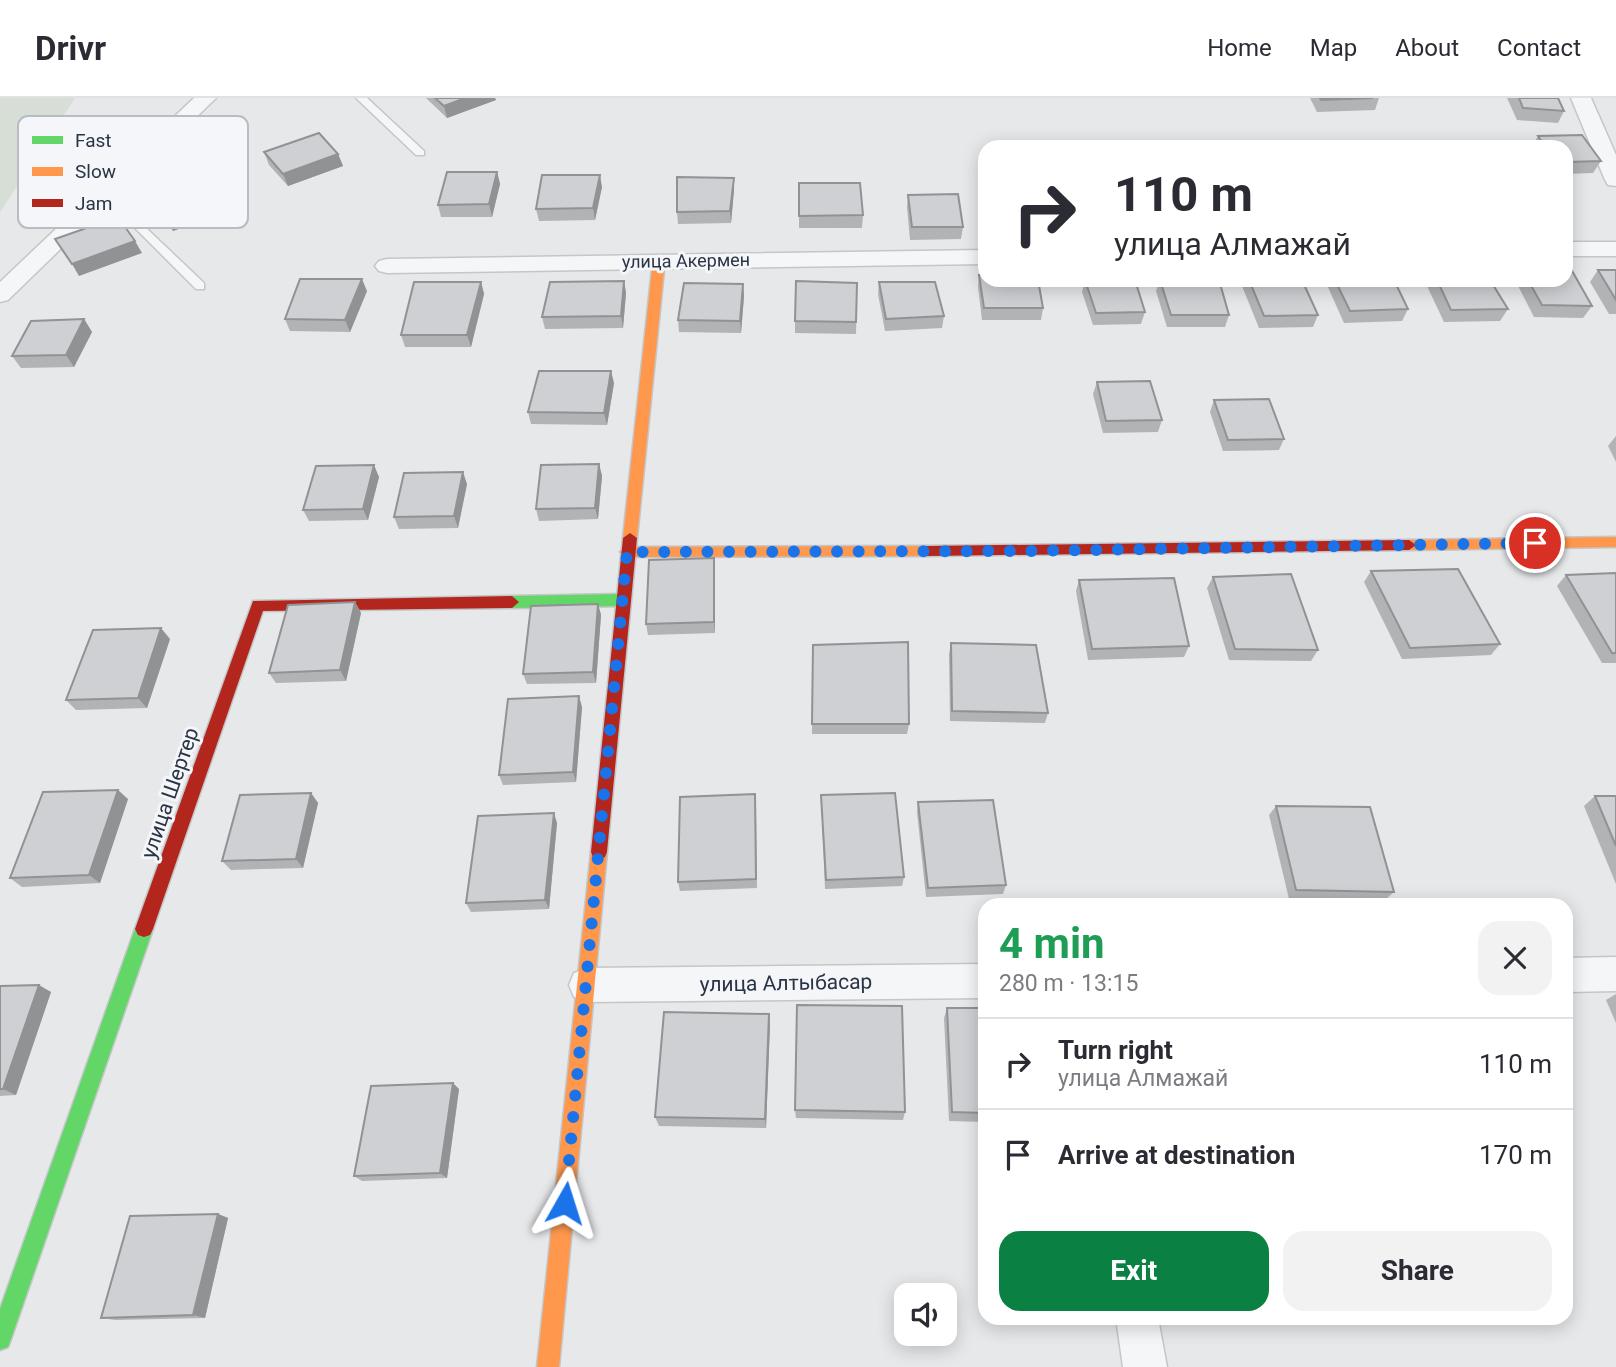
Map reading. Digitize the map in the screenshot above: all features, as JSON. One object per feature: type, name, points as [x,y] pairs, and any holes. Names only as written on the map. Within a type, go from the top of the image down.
[{"type":"street","points":[[187,116],[206,98]]},
{"type":"street","points":[[1581,98],[1616,180]]},
{"type":"street","points":[[0,295],[68,228]]},
{"type":"street","points":[[1573,249],[1616,249]]},
{"type":"street","name":"улица Акермен","points":[[387,266],[978,257]]},
{"type":"street","points":[[548,1367],[587,985],[622,600],[659,260]]},
{"type":"street","points":[[627,552],[1011,551],[1616,542]]},
{"type":"street","name":"улица Шертер","points":[[0,1339],[258,605],[622,600]]},
{"type":"street","points":[[1573,975],[1616,974]]},
{"type":"street","name":"улица Алтыбасар","points":[[587,985],[978,981]]},
{"type":"street","points":[[1138,1325],[1144,1367]]},
{"type":"lane","points":[[360,98],[420,153]]},
{"type":"lane","points":[[141,228],[200,286]]},
{"type":"shaded area","points":[[0,98],[75,98],[63,116],[18,116],[18,185],[0,212]]},
{"type":"building","points":[[435,98],[465,98],[444,106]]},
{"type":"building","points":[[1320,98],[1373,98],[1321,100]]},
{"type":"building","points":[[1519,98],[1558,98],[1564,111],[1523,108]]},
{"type":"building","points":[[319,133],[338,154],[283,174],[264,152]]},
{"type":"building","points":[[1582,135],[1601,161],[1573,162],[1573,140],[1541,140],[1538,136]]},
{"type":"building","points":[[447,172],[497,172],[489,204],[438,205]]},
{"type":"building","points":[[542,175],[600,175],[593,208],[536,209]]},
{"type":"building","points":[[677,177],[734,178],[730,211],[677,212]]},
{"type":"building","points":[[799,183],[860,183],[863,215],[799,216]]},
{"type":"building","points":[[958,194],[963,227],[912,227],[908,195]]},
{"type":"building","points":[[86,228],[126,228],[135,241],[72,264],[55,239]]},
{"type":"building","points":[[1598,270],[1616,270],[1616,300]]},
{"type":"building","points":[[1573,273],[1592,306],[1542,305],[1532,287],[1573,287]]},
{"type":"building","points":[[300,279],[362,279],[345,320],[285,319]]},
{"type":"building","points":[[624,281],[621,316],[542,317],[550,282]]},
{"type":"building","points":[[796,281],[857,283],[856,322],[795,321]]},
{"type":"building","points":[[414,282],[481,282],[467,335],[401,335]]},
{"type":"building","points":[[879,282],[935,282],[944,316],[886,319]]},
{"type":"building","points":[[684,283],[743,284],[740,321],[678,320]]},
{"type":"building","points":[[981,287],[1039,287],[1043,308],[984,308]]},
{"type":"building","points":[[1087,287],[1137,287],[1145,312],[1096,313]]},
{"type":"building","points":[[1162,287],[1221,287],[1229,315],[1171,315]]},
{"type":"building","points":[[1252,287],[1305,287],[1318,315],[1264,316]]},
{"type":"building","points":[[1338,287],[1397,287],[1408,309],[1350,311]]},
{"type":"building","points":[[1440,287],[1494,287],[1508,309],[1451,310]]},
{"type":"building","points":[[84,319],[66,355],[12,356],[31,321]]},
{"type":"building","points":[[539,371],[611,371],[604,413],[528,412]]},
{"type":"building","points":[[1150,381],[1162,420],[1106,421],[1097,382]]},
{"type":"building","points":[[1269,399],[1284,439],[1228,440],[1214,400]]},
{"type":"building","points":[[599,464],[595,508],[536,509],[541,465]]},
{"type":"building","points":[[374,465],[363,509],[303,510],[316,466]]},
{"type":"building","points":[[463,472],[454,516],[394,517],[404,473]]},
{"type":"building","points":[[714,558],[714,622],[646,624],[649,560]]},
{"type":"building","points":[[1458,569],[1500,644],[1410,648],[1371,571]]},
{"type":"building","points":[[1616,573],[1616,653],[1612,653],[1566,575]]},
{"type":"building","points":[[1291,574],[1318,650],[1235,649],[1213,577]]},
{"type":"building","points":[[1174,578],[1189,646],[1092,649],[1079,580]]},
{"type":"building","points":[[355,602],[340,670],[269,673],[288,605]]},
{"type":"building","points":[[598,604],[593,672],[523,674],[531,606]]},
{"type":"building","points":[[161,628],[138,698],[66,700],[93,630]]},
{"type":"building","points":[[908,642],[909,724],[812,724],[813,645]]},
{"type":"building","points":[[951,643],[1036,645],[1048,713],[952,711]]},
{"type":"building","points":[[579,696],[573,772],[499,775],[508,699]]},
{"type":"building","points":[[118,790],[89,875],[10,878],[43,792]]},
{"type":"building","points":[[311,793],[296,859],[222,861],[240,795]]},
{"type":"building","points":[[895,793],[904,877],[826,880],[821,795]]},
{"type":"building","points":[[755,794],[756,879],[678,882],[680,797]]},
{"type":"building","points":[[1595,796],[1616,796],[1616,846]]},
{"type":"building","points":[[993,800],[1006,885],[928,888],[918,802]]},
{"type":"building","points":[[1276,806],[1370,807],[1394,892],[1296,890]]},
{"type":"building","points":[[554,813],[545,900],[466,903],[478,816]]},
{"type":"building","points":[[39,985],[3,1089],[0,1089],[0,986]]},
{"type":"building","points":[[797,1005],[902,1006],[905,1112],[795,1110]]},
{"type":"building","points":[[947,1008],[978,1008],[978,1113],[952,1112]]},
{"type":"building","points":[[664,1012],[769,1014],[765,1119],[655,1117]]},
{"type":"building","points":[[453,1083],[440,1173],[354,1176],[371,1086]]},
{"type":"building","points":[[218,1214],[193,1315],[101,1318],[130,1216]]},
{"type":"traffic: fast","points":[[512,602],[622,600]]},
{"type":"traffic: fast","points":[[0,1339],[144,929]]},
{"type":"traffic: slow","points":[[630,538],[659,260]]},
{"type":"traffic: slow","points":[[1409,545],[1616,542]]},
{"type":"traffic: slow","points":[[627,552],[927,551]]},
{"type":"traffic: slow","points":[[548,1367],[599,852]]},
{"type":"traffic: jam","points":[[599,852],[630,538]]},
{"type":"traffic: jam","points":[[927,551],[1409,545]]},
{"type":"traffic: jam","points":[[144,929],[258,605],[512,602]]},
{"type":"route","points":[[565,1203],[627,552],[1025,551],[1535,543]]}]
